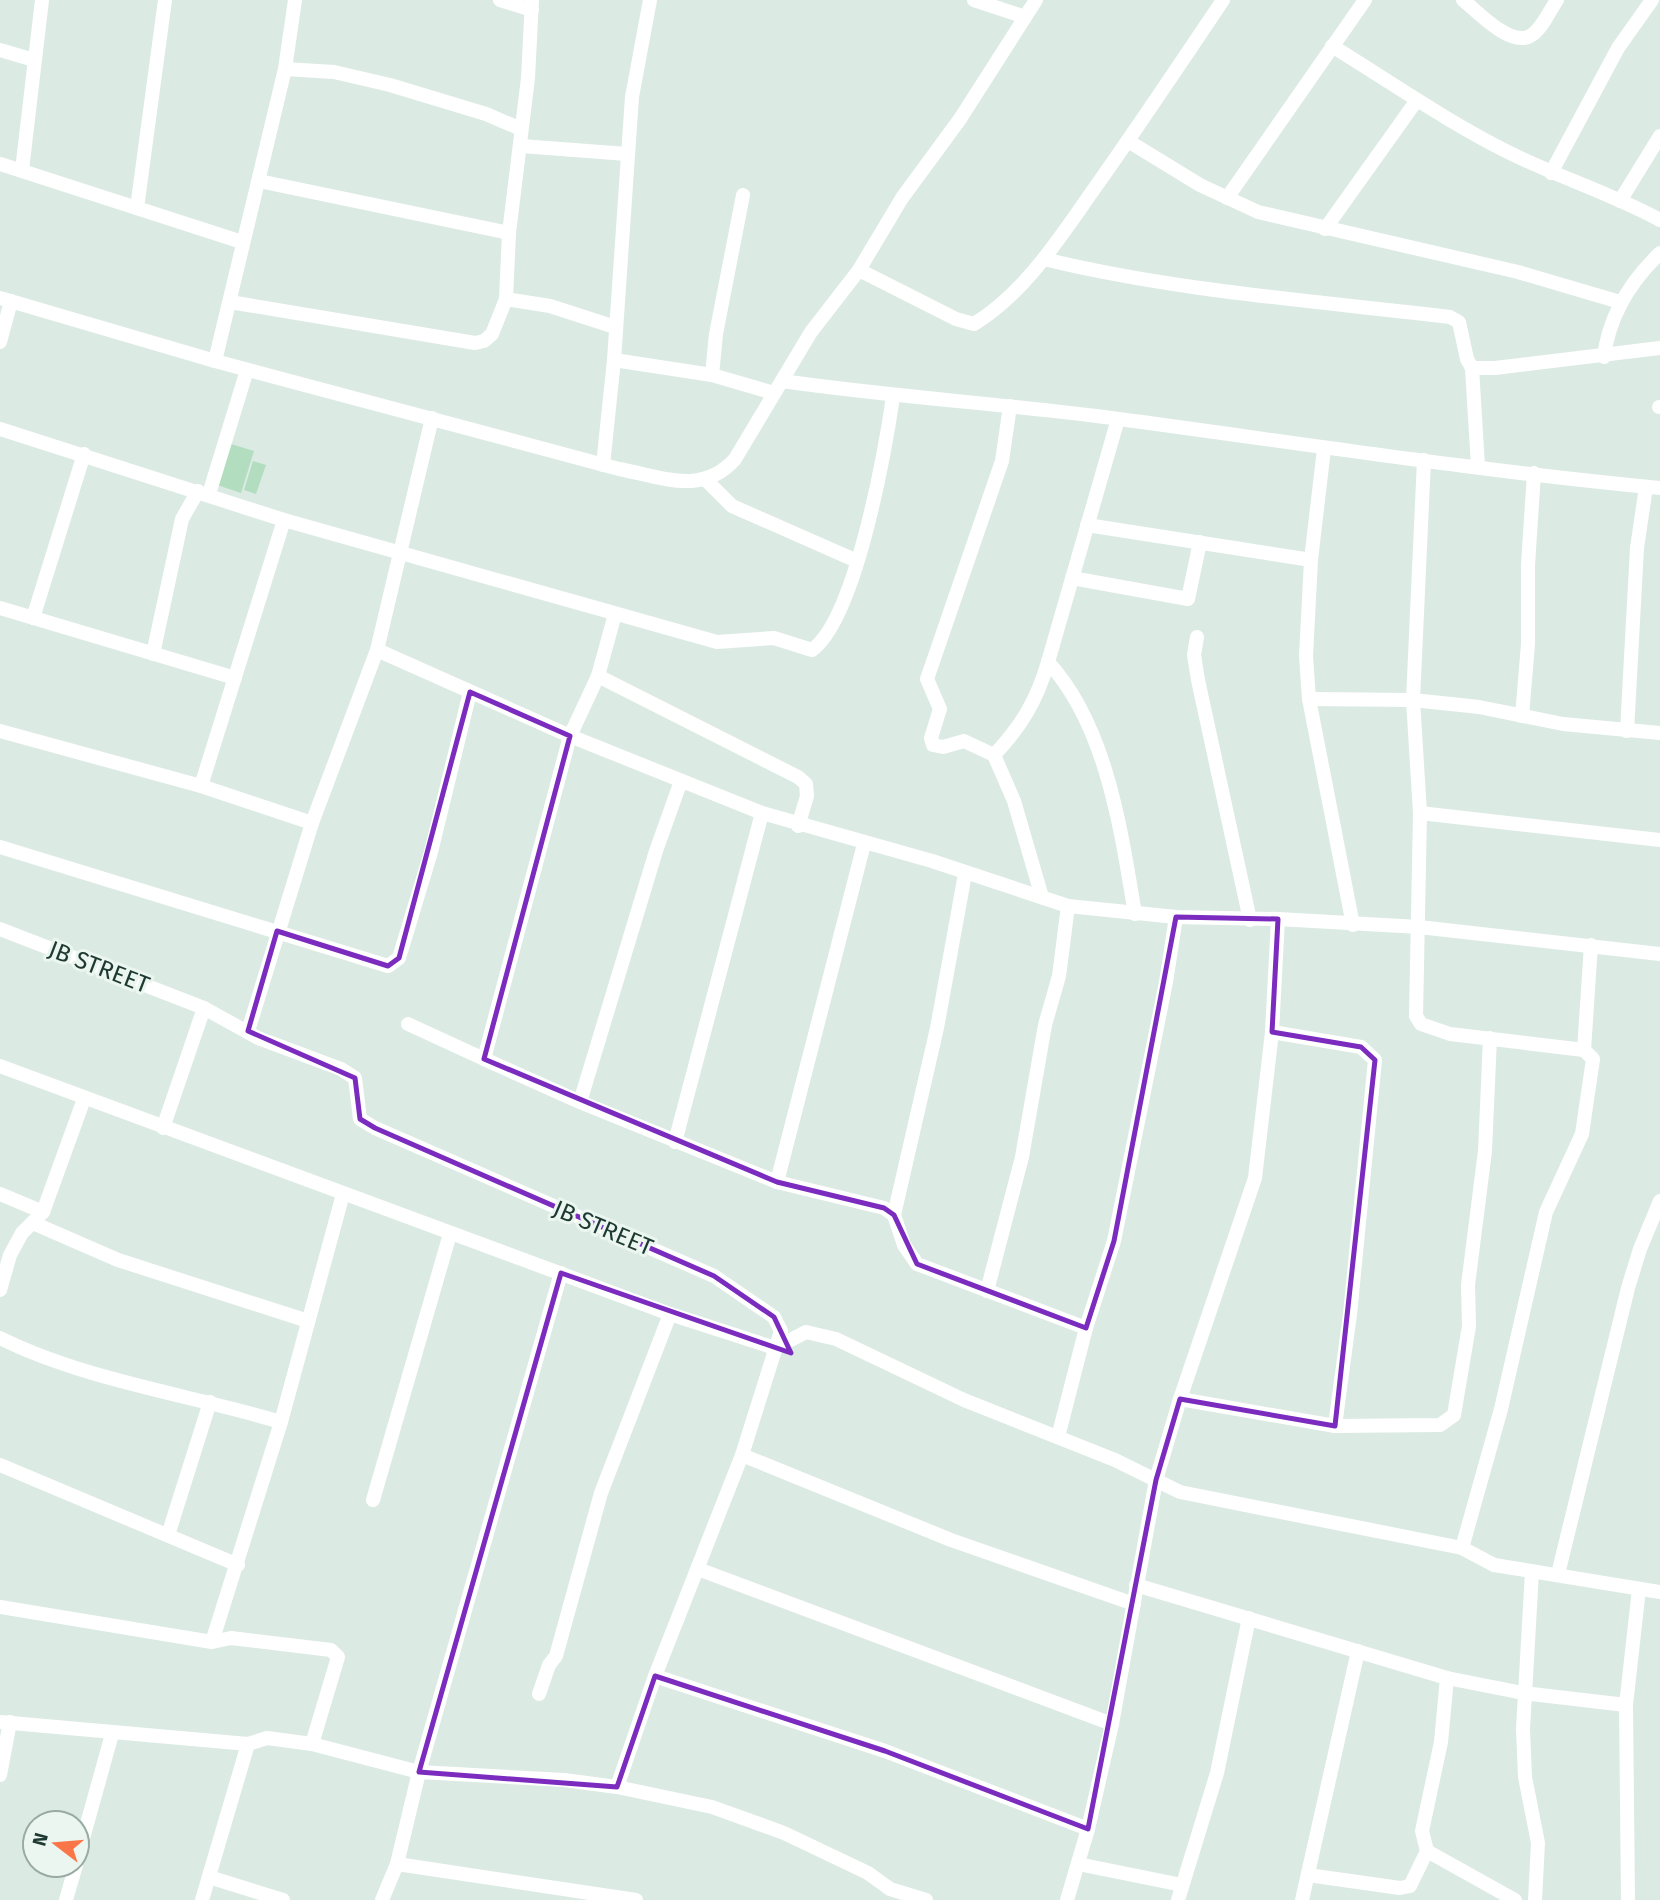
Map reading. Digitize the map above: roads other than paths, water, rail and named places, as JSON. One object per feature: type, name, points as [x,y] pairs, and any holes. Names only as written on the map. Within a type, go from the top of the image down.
[{"type":"street","points":[[22,170],[42,0]]},
{"type":"street","points":[[137,208],[165,0]]},
{"type":"street","points":[[215,361],[240,267],[242,242],[285,69],[295,0]]},
{"type":"street","points":[[230,302],[475,343],[484,341],[492,334],[506,299],[509,233],[521,146],[532,5],[500,0]]},
{"type":"street","points":[[603,465],[614,360],[632,97],[650,0]]},
{"type":"street","points":[[974,0],[1025,17]]},
{"type":"street","points":[[0,342],[5,300],[247,370],[603,465],[682,481],[706,481],[722,473],[735,459],[811,332],[859,270],[902,198],[960,119],[1036,0]]},
{"type":"street","points":[[859,270],[956,319],[974,324],[990,314],[1044,259],[1223,0]]},
{"type":"street","points":[[1227,198],[1364,0]]},
{"type":"street","points":[[1463,0],[1516,38],[1528,38],[1534,34],[1556,0]]},
{"type":"street","points":[[1551,173],[1618,48],[1652,0]]},
{"type":"street","points":[[1332,46],[1466,130],[1551,173],[1660,220]]},
{"type":"street","points":[[0,50],[34,60]]},
{"type":"street","points":[[285,69],[334,72],[380,82],[486,114],[521,129]]},
{"type":"street","points":[[1325,229],[1417,100]]},
{"type":"street","points":[[1620,201],[1660,136]]},
{"type":"street","points":[[1128,141],[1227,198],[1258,212],[1518,272],[1620,302]]},
{"type":"street","points":[[521,146],[627,153]]},
{"type":"street","points":[[0,164],[242,242]]},
{"type":"street","points":[[259,181],[509,233]]},
{"type":"street","points":[[712,374],[716,334],[743,195]]},
{"type":"street","points":[[1604,357],[1606,337],[1620,302],[1660,253]]},
{"type":"street","points":[[1044,259],[1096,272],[1275,298],[1450,317],[1459,322],[1467,359],[1472,368],[1478,466]]},
{"type":"street","points":[[506,299],[550,306],[615,327]]},
{"type":"street","points":[[1472,368],[1604,357],[1660,348]]},
{"type":"street","points":[[614,360],[712,374],[778,387],[1010,406],[1324,449],[1653,488],[1637,548],[1628,731]]},
{"type":"street","points":[[153,654],[182,519],[204,492],[247,370]]},
{"type":"street","points":[[0,429],[204,492],[284,520],[717,642],[774,638],[812,650],[843,599],[857,561],[882,473],[893,397]]},
{"type":"street","points":[[1010,406],[1002,461],[927,680],[940,709],[931,738],[933,745],[943,747],[964,741],[994,755],[1014,801],[1042,897]]},
{"type":"street","points":[[248,1031],[312,823],[377,650],[432,418]]},
{"type":"street","points":[[994,755],[1016,733],[1030,710],[1048,662],[1118,419]]},
{"type":"street","points":[[1324,449],[1311,560],[1306,656],[1310,698],[1353,925]]},
{"type":"street","points":[[33,618],[84,454]]},
{"type":"street","points":[[1424,460],[1413,700],[1420,813],[1416,1016],[1421,1024],[1450,1034],[1584,1050],[1592,1059],[1581,1134],[1546,1212],[1501,1409],[1462,1548]]},
{"type":"street","points":[[1522,716],[1528,645],[1528,565],[1534,473]]},
{"type":"street","points":[[706,481],[732,506],[857,561]]},
{"type":"street","points":[[201,786],[284,520]]},
{"type":"street","points":[[1087,525],[1311,560]]},
{"type":"street","points":[[1072,578],[1188,599],[1200,542]]},
{"type":"street","points":[[0,608],[235,678]]},
{"type":"street","points":[[484,1059],[570,736],[598,676],[615,614]]},
{"type":"street","points":[[1197,637],[1194,655],[1198,680],[1250,920]]},
{"type":"street","points":[[377,650],[424,668],[470,692],[570,736],[762,813],[798,826],[932,861],[1068,906],[1175,917],[1278,919],[1419,927],[1660,954]]},
{"type":"street","points":[[1048,662],[1065,681],[1079,705],[1110,784],[1135,914]]},
{"type":"street","points":[[598,676],[798,777],[806,783],[807,796],[798,826]]},
{"type":"street","points":[[0,847],[388,966],[399,958],[431,852],[470,692]]},
{"type":"street","points":[[1310,698],[1413,700],[1563,724],[1660,733]]},
{"type":"street","points":[[0,731],[201,786],[312,823]]},
{"type":"street","points":[[580,1102],[656,851],[681,781]]},
{"type":"street","points":[[675,1142],[762,813]]},
{"type":"street","points":[[1420,813],[1660,840]]},
{"type":"street","points":[[777,1182],[864,844]]},
{"type":"street","points":[[965,874],[937,1028],[894,1215],[904,1245],[917,1264],[1086,1328]]},
{"type":"street","points":[[987,1291],[1022,1157],[1045,1025],[1059,976],[1068,906]]},
{"type":"street","points":[[1058,1437],[1086,1328],[1114,1241],[1166,982],[1175,917]]},
{"type":"street","points":[[1067,1900],[1088,1829],[1112,1724],[1156,1480],[1180,1399],[1255,1178],[1272,1032],[1278,919]]},
{"type":"street","name":"JB STREET","points":[[0,929],[204,1008],[258,1038],[341,1069],[355,1078],[360,1119],[375,1128],[714,1276],[775,1317],[781,1331],[742,1455],[655,1675],[617,1787]]},
{"type":"street","points":[[1584,1050],[1591,945]]},
{"type":"street","points":[[163,1128],[204,1008]]},
{"type":"street","points":[[408,1024],[675,1142],[777,1182],[884,1208],[894,1215]]},
{"type":"street","points":[[1272,1032],[1361,1047],[1375,1060],[1350,1314],[1335,1426]]},
{"type":"street","points":[[1180,1399],[1335,1426],[1440,1425],[1454,1415],[1469,1326],[1468,1284],[1485,1151],[1490,1038]]},
{"type":"street","points":[[0,1066],[670,1314],[775,1348],[806,1332],[836,1339],[964,1400],[1058,1437],[1181,1492],[1462,1548],[1494,1564],[1532,1573],[1558,1574],[1660,1592]]},
{"type":"street","points":[[0,1290],[10,1255],[22,1233],[38,1218],[84,1099]]},
{"type":"street","points":[[0,1194],[38,1218],[118,1260],[308,1321]]},
{"type":"street","points":[[212,1642],[281,1422],[343,1194]]},
{"type":"street","points":[[1558,1574],[1628,1288],[1640,1249],[1660,1201]]},
{"type":"street","points":[[373,1500],[450,1234]]},
{"type":"street","points":[[382,1900],[397,1864],[419,1772],[561,1273]]},
{"type":"street","points":[[539,1694],[549,1665],[556,1656],[601,1493],[670,1314]]},
{"type":"street","points":[[0,1338],[50,1358],[172,1394],[281,1422]]},
{"type":"street","points":[[168,1535],[210,1402]]},
{"type":"street","points":[[742,1455],[951,1541],[1134,1604]]},
{"type":"street","points":[[0,1465],[237,1564]]},
{"type":"street","points":[[698,1569],[1112,1724]]},
{"type":"street","points":[[1532,1573],[1523,1693],[1524,1766],[1538,1843],[1535,1900]]},
{"type":"street","points":[[1136,1584],[1447,1678],[1523,1693],[1626,1705]]},
{"type":"street","points":[[1628,1900],[1626,1705],[1639,1589]]},
{"type":"street","points":[[0,1607],[212,1642],[231,1638],[331,1650],[338,1657],[312,1744]]},
{"type":"street","points":[[1178,1900],[1217,1773],[1249,1618]]},
{"type":"street","points":[[1302,1900],[1358,1651]]},
{"type":"street","points":[[655,1675],[885,1751],[1088,1829]]},
{"type":"street","points":[[1308,1875],[1400,1888],[1410,1886],[1427,1851],[1422,1831],[1441,1742],[1447,1678]]},
{"type":"street","points":[[0,1775],[5,1722],[112,1734],[248,1744],[267,1738],[312,1744],[419,1772],[564,1780],[617,1787],[712,1807],[784,1833],[868,1873],[890,1889],[926,1900]]},
{"type":"street","points":[[91,1810],[112,1734]]},
{"type":"street","points":[[202,1900],[248,1744]]},
{"type":"street","points":[[1427,1851],[1515,1900]]},
{"type":"street","points":[[397,1864],[636,1900]]},
{"type":"street","points":[[1079,1864],[1182,1885]]},
{"type":"street","points":[[209,1877],[283,1900]]},
{"type":"street","points":[[66,1900],[72,1879]]}]
